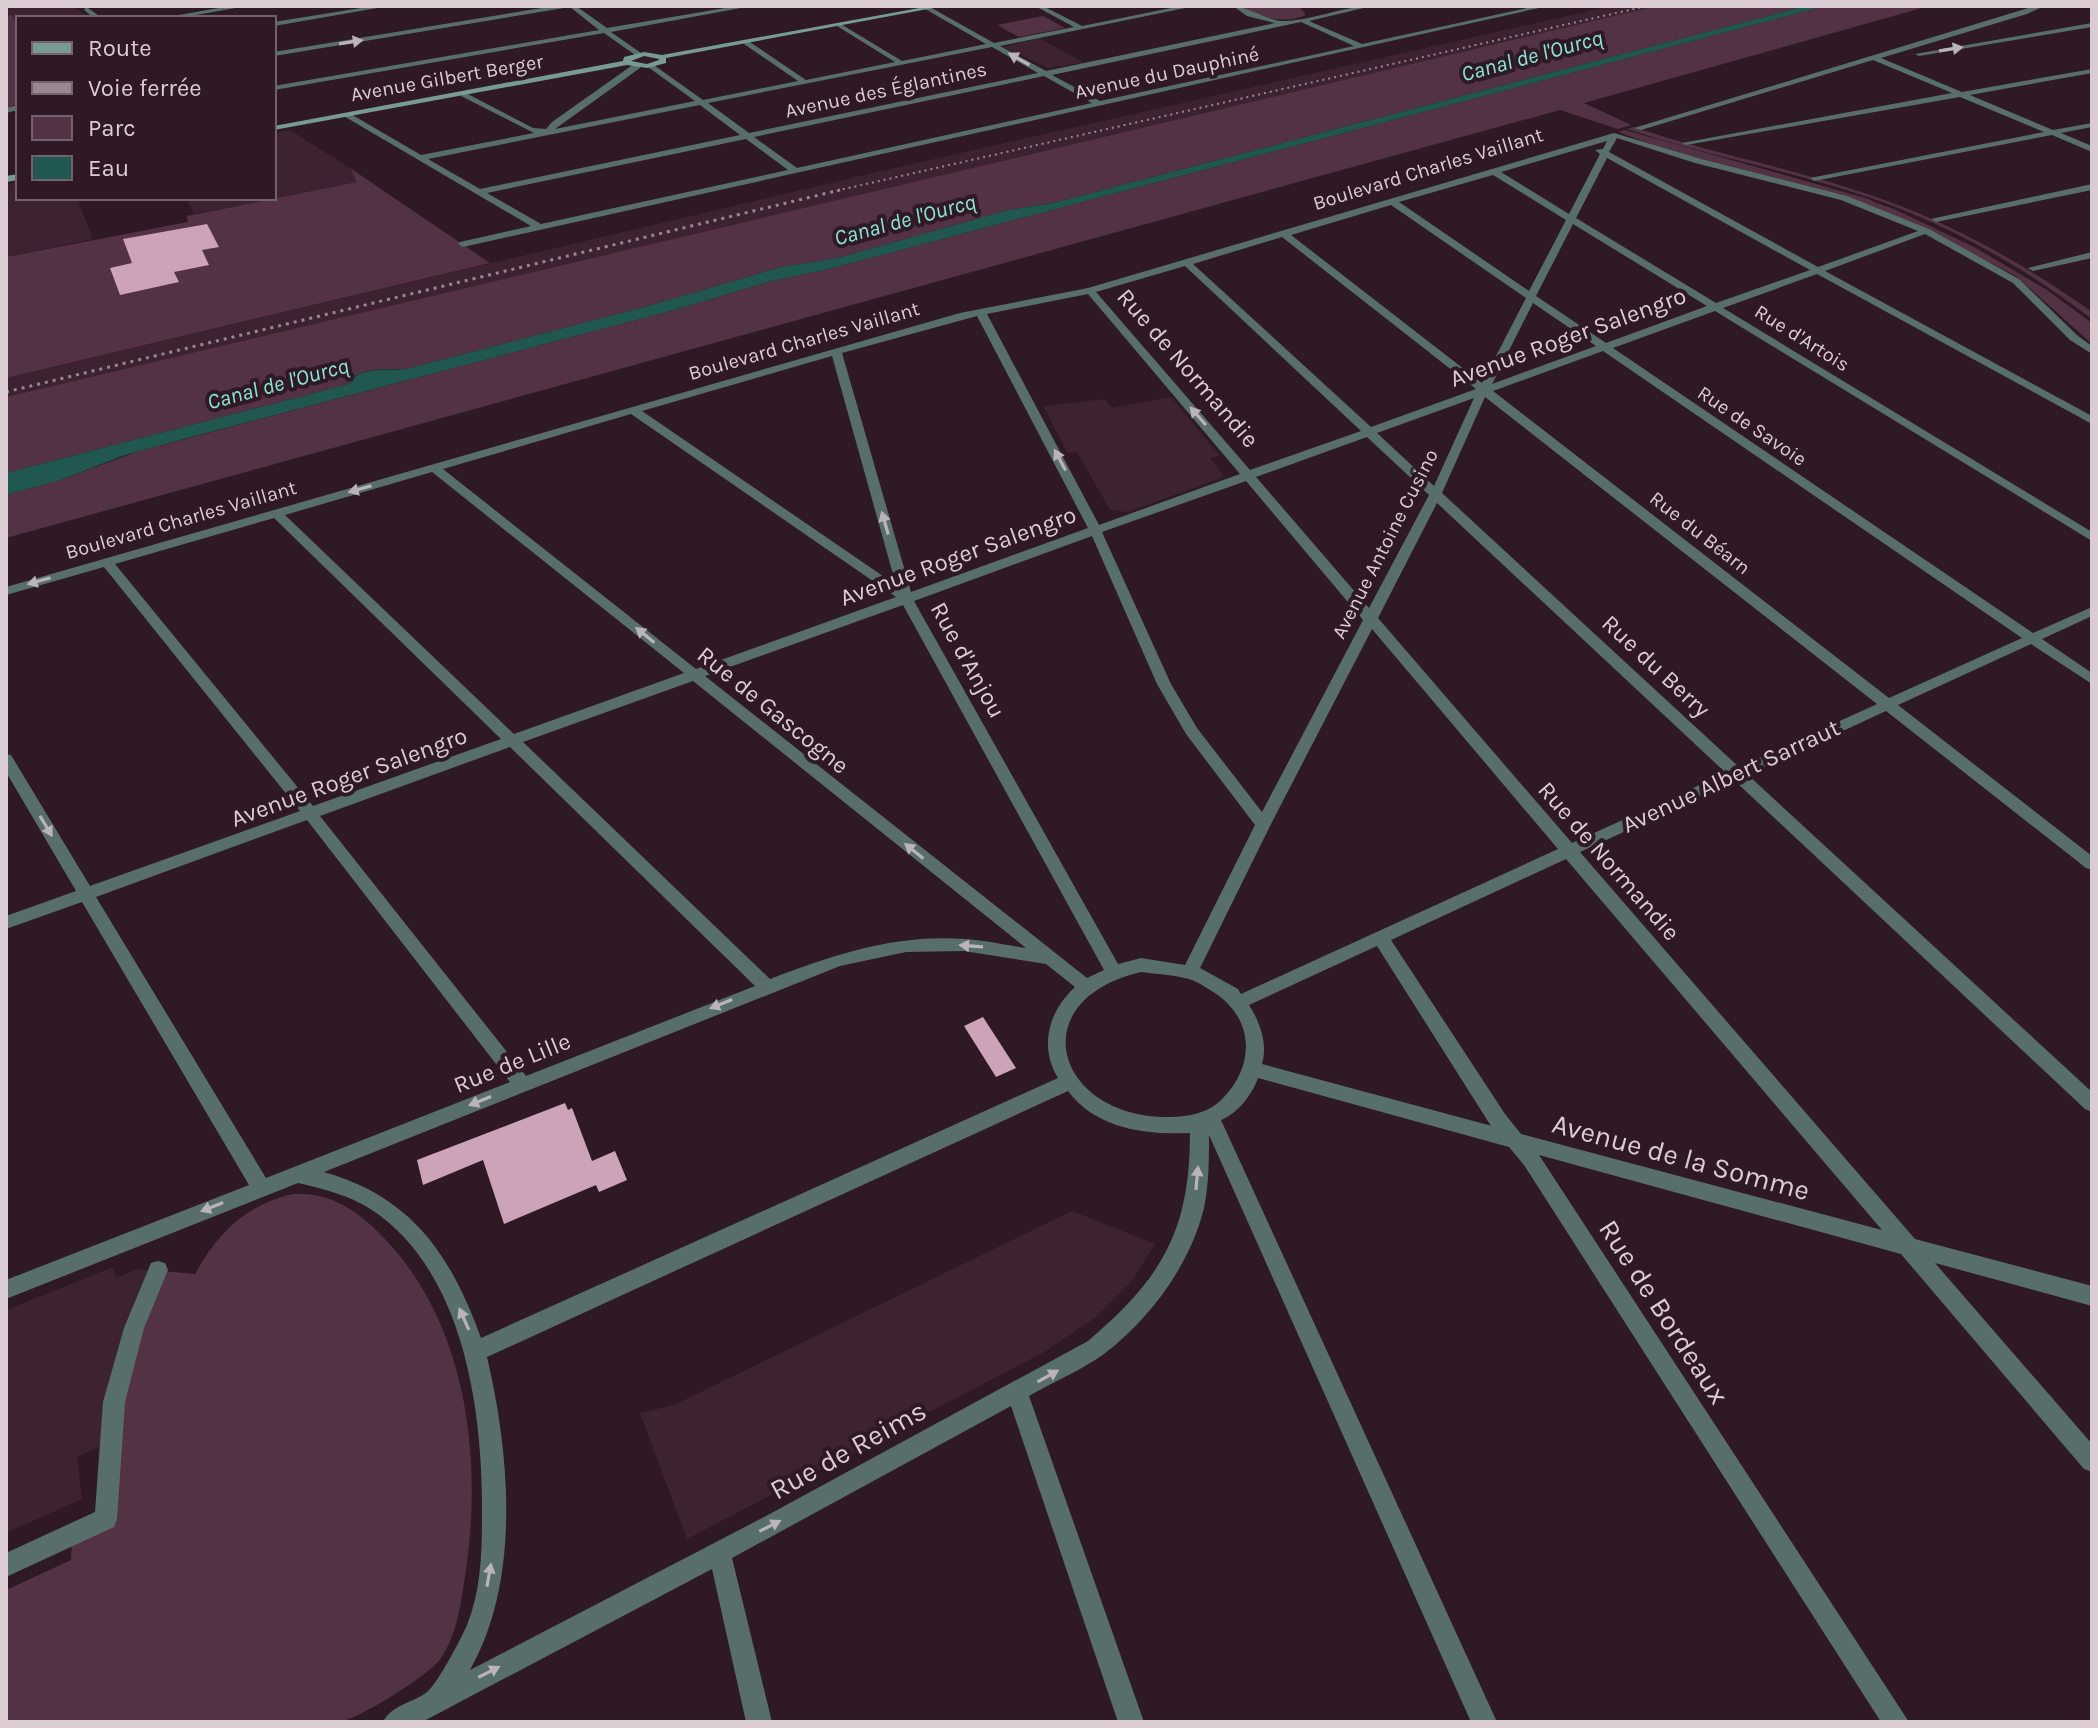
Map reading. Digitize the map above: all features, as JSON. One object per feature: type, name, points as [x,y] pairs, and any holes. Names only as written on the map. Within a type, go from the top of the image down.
[{"type":"street","points":[[96,16],[86,9],[101,6]]},
{"type":"street","points":[[178,16],[244,6]]},
{"type":"street","points":[[276,24],[386,6]]},
{"type":"street","points":[[276,54],[570,6],[638,55]]},
{"type":"street","points":[[276,88],[749,6]]},
{"type":"street","points":[[548,132],[632,65],[627,59],[638,55],[662,57],[941,6]]},
{"type":"street","points":[[1038,6],[1081,28]]},
{"type":"street","points":[[1151,6],[1163,12]]},
{"type":"street","points":[[419,158],[1192,6]]},
{"type":"street","points":[[1236,6],[1249,15],[1264,19],[1302,20],[1361,46]]},
{"type":"street","name":"Avenue des Églantines","points":[[478,192],[1369,6]]},
{"type":"street","name":"Avenue du Dauphiné","points":[[463,244],[1545,6]]},
{"type":"street","points":[[1638,128],[2041,6]]},
{"type":"street","points":[[926,7],[1099,104]]},
{"type":"street","points":[[1302,20],[1313,15],[1311,9]]},
{"type":"street","points":[[839,25],[901,63]]},
{"type":"street","points":[[1874,58],[1887,60],[2092,25]]},
{"type":"street","points":[[747,42],[804,82]]},
{"type":"street","points":[[1908,48],[1923,53]]},
{"type":"street","points":[[651,65],[663,61],[662,57]]},
{"type":"street","points":[[1874,58],[2092,149]]},
{"type":"street","name":"Avenue Gilbert Berger","points":[[276,128],[632,65],[651,65]]},
{"type":"street","points":[[651,65],[795,171]]},
{"type":"street","points":[[1686,143],[2092,71]]},
{"type":"street","points":[[464,94],[531,130],[548,132]]},
{"type":"street","points":[[346,115],[539,227]]},
{"type":"street","points":[[1814,178],[2092,125]]},
{"type":"street","points":[[1614,135],[1624,135],[1698,161],[1844,198],[1926,231],[2016,281],[2074,338],[2092,351]]},
{"type":"street","name":"Boulevard Charles Vaillant","points":[[6,591],[980,311],[1090,291],[1614,135]]},
{"type":"street","name":"Avenue Antoine Cusino","points":[[1191,970],[1263,824],[1437,492],[1474,408],[1486,390],[1614,135]]},
{"type":"street","points":[[1585,143],[2092,421]]},
{"type":"street","name":"Rue d'Artois","points":[[1493,171],[2092,537]]},
{"type":"street","points":[[1936,219],[2092,187]]},
{"type":"street","name":"Rue de Savoie","points":[[1391,201],[2092,680]]},
{"type":"street","name":"Avenue Roger Salengro","points":[[6,923],[1926,231]]},
{"type":"street","name":"Rue du Béarn","points":[[1284,234],[2092,864]]},
{"type":"street","points":[[2033,268],[2092,255]]},
{"type":"street","name":"Rue du Berry","points":[[1187,263],[1437,492],[2092,1104]]},
{"type":"street","name":"Rue de Normandie","points":[[1090,291],[2092,1461]]},
{"type":"street","points":[[980,311],[1096,530],[1164,684],[1191,731],[1263,824]]},
{"type":"street","name":"Rue d'Anjou","points":[[836,351],[906,598],[1113,971]]},
{"type":"street","points":[[634,411],[906,598]]},
{"type":"street","name":"Rue de Gascogne","points":[[435,468],[1085,986]]},
{"type":"street","points":[[276,513],[766,986]]},
{"type":"street","points":[[107,562],[311,814],[522,1084]]},
{"type":"street","name":"Avenue Albert Sarraut","points":[[1239,1002],[2092,611]]},
{"type":"street","points":[[6,759],[261,1188]]},
{"type":"street","name":"Rue de Bordeaux","points":[[1380,937],[1498,1120],[1521,1144],[1896,1722]]},
{"type":"street","name":"Rue de Lille","points":[[6,1290],[837,960],[906,946],[964,945],[1048,958]]},
{"type":"street","points":[[1141,965],[1166,965],[1191,970],[1218,983],[1239,1002],[1252,1020],[1258,1040],[1255,1070],[1246,1088],[1231,1104],[1205,1119],[1153,1127],[1119,1120],[1090,1104],[1069,1082],[1058,1057],[1057,1031],[1066,1006],[1085,986],[1113,971],[1141,965]]},
{"type":"street","name":"Avenue de la Somme","points":[[1255,1070],[2092,1296]]},
{"type":"street","points":[[476,1351],[1069,1082]]},
{"type":"street","points":[[1205,1119],[1484,1722]]},
{"type":"street","name":"Rue de Reims","points":[[396,1722],[1017,1393],[1095,1348],[1128,1322],[1155,1289],[1182,1242],[1198,1186],[1205,1119]]},
{"type":"street","points":[[297,1174],[355,1190],[391,1213],[450,1288],[476,1351],[489,1424],[494,1483],[493,1555],[482,1614],[469,1648],[439,1698]]},
{"type":"street","points":[[6,1565],[106,1519],[114,1402],[134,1328],[158,1270]]},
{"type":"street","points":[[1017,1393],[1131,1722]]},
{"type":"street","points":[[719,1551],[759,1722]]},
{"type":"shaded area","points":[[6,6],[71,6],[88,16],[16,16],[16,27],[6,20]]},
{"type":"shaded area","points":[[1611,6],[1656,6],[6,397],[6,378],[877,172]]},
{"type":"shaded area","points":[[1039,38],[1084,63],[1048,68],[1003,47]]},
{"type":"shaded area","points":[[290,130],[350,168],[358,182],[276,198],[276,133]]},
{"type":"shaded area","points":[[16,182],[16,200],[78,200],[93,239],[6,257],[6,185]]},
{"type":"shaded area","points":[[187,200],[266,200],[194,214]]},
{"type":"shaded area","points":[[1171,397],[1220,456],[1210,458],[1224,477],[1128,512],[1110,510],[1077,452],[1068,453],[1043,406],[1105,399],[1112,408]]},
{"type":"shaded area","points":[[1072,1211],[1155,1244],[1132,1281],[1096,1317],[1046,1351],[687,1539],[640,1413],[674,1405]]},
{"type":"shaded area","points":[[113,1267],[116,1278],[138,1269],[150,1271],[109,1442],[77,1457],[82,1499],[6,1533],[6,1310]]},
{"type":"green space","points":[[1241,6],[1299,6],[1306,15],[1273,19]]},
{"type":"green space","points":[[1656,6],[1806,6],[1053,203],[1008,210],[838,258],[781,267],[648,306],[406,369],[366,371],[349,384],[6,473],[6,397]]},
{"type":"green space","points":[[1825,6],[1929,6],[1584,103],[1631,125],[1618,129],[1560,110],[6,538],[6,495],[58,481],[136,452],[674,310],[768,282],[829,269]]},
{"type":"green space","points":[[12,15],[16,23],[16,105],[6,108],[6,16]]},
{"type":"green space","points":[[1043,16],[1065,28],[1019,37],[997,25]]},
{"type":"green space","points":[[1633,127],[1826,181],[1917,212],[2020,265],[2092,312],[2092,319],[1988,250],[1903,210],[1843,189],[1627,129]]},
{"type":"green space","points":[[1625,130],[1869,199],[1919,225],[1855,200],[1670,151],[1618,132]]},
{"type":"green space","points":[[350,168],[490,263],[6,378],[6,257],[188,222],[187,216],[357,182]]},
{"type":"green space","points":[[1871,201],[1974,247],[2047,290],[2092,323],[2092,344],[2016,276]]},
{"type":"green space","points":[[293,1194],[317,1196],[339,1203],[378,1232],[409,1267],[433,1307],[450,1350],[463,1396],[470,1443],[472,1490],[470,1537],[462,1593],[457,1622],[446,1650],[434,1665],[409,1685],[363,1713],[340,1722],[6,1722],[6,1590],[71,1560],[72,1540],[112,1523],[123,1389],[162,1271],[195,1274],[223,1234],[247,1213]]},
{"type":"water","points":[[1806,6],[1825,6],[829,269],[768,282],[674,310],[195,436],[125,455],[58,481],[6,495],[6,473],[349,384],[367,371],[406,369],[648,306],[781,267],[838,258],[1008,210],[1053,203]]},
{"type":"building","points":[[207,224],[219,247],[202,250],[209,265],[174,272],[179,282],[120,295],[110,268],[132,263],[123,239]]},
{"type":"building","points":[[983,1017],[1016,1068],[996,1077],[964,1026]]},
{"type":"building","points":[[565,1103],[568,1110],[572,1108],[592,1161],[615,1151],[627,1180],[599,1192],[596,1185],[504,1224],[483,1160],[423,1185],[417,1160]]},
{"type":"railway","points":[[831,192],[1647,6]]},
{"type":"railway","points":[[6,392],[840,190]]},
{"type":"water label","name":"Canal de l'Ourcq","points":[[1532,56]]},
{"type":"water label","name":"Canal de l'Ourcq","points":[[905,220]]},
{"type":"water label","name":"Canal de l'Ourcq","points":[[278,384]]}]
